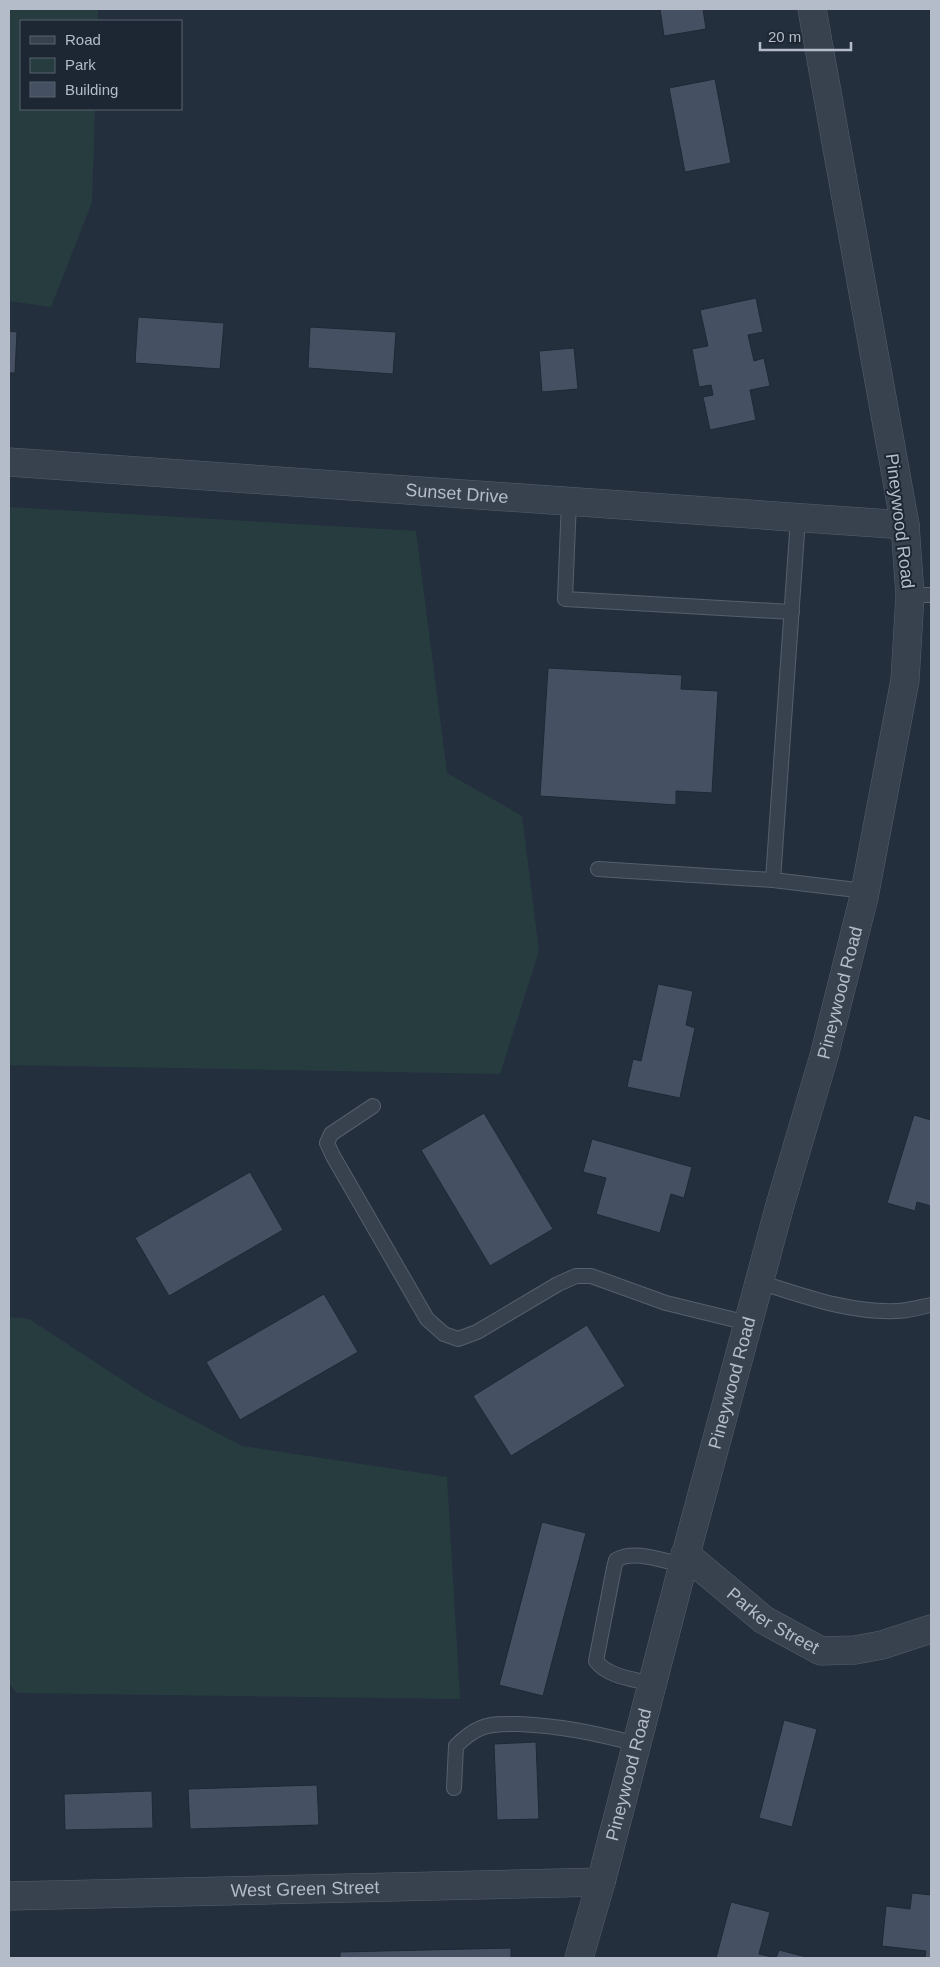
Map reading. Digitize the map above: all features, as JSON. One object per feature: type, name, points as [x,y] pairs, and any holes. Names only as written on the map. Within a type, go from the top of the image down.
[{"type":"street","name":"Pineywood Road","points":[[579,1958],[601,1882],[684,1560],[759,1282],[824,1056],[865,891],[921,595],[905,525],[812,9]]},
{"type":"street","name":"Sunset Drive","points":[[9,462],[905,525]]},
{"type":"street","name":"Parker Street","points":[[684,1560],[764,1620],[821,1651],[855,1650],[882,1646],[931,1629]]},
{"type":"street","name":"West Green Street","points":[[9,1896],[601,1882]]},
{"type":"lane","points":[[570,501],[565,599],[792,612]]},
{"type":"lane","points":[[773,880],[798,518]]},
{"type":"lane","points":[[598,870],[773,880],[865,891]]},
{"type":"lane","points":[[373,1106],[330,1134],[327,1143],[427,1319],[444,1334],[458,1339],[477,1332],[558,1284],[576,1276],[591,1276],[666,1303],[748,1323]]},
{"type":"lane","points":[[759,1282],[847,1307],[898,1311],[931,1305]]},
{"type":"lane","points":[[652,1684],[609,1672],[596,1661],[616,1560],[624,1555],[633,1555],[684,1560]]},
{"type":"lane","points":[[454,1788],[456,1746],[468,1735],[483,1727],[503,1724],[554,1726],[589,1731],[637,1744]]},
{"type":"green space","points":[[9,9],[98,9],[98,20],[20,20],[20,110],[95,110],[92,202],[51,307],[9,301]]},
{"type":"green space","points":[[9,507],[416,531],[447,773],[522,816],[539,951],[500,1074],[9,1065]]},
{"type":"green space","points":[[9,1317],[29,1319],[147,1396],[242,1446],[447,1477],[460,1699],[17,1693],[9,1684]]},
{"type":"building","points":[[660,9],[703,9],[706,29],[664,36]]},
{"type":"building","points":[[715,79],[731,163],[685,172],[669,88]]},
{"type":"building","points":[[756,298],[763,332],[748,335],[754,361],[764,358],[770,386],[750,390],[756,420],[710,430],[703,397],[713,395],[711,385],[699,387],[692,349],[708,346],[700,310]]},
{"type":"building","points":[[138,317],[224,323],[220,369],[135,363]]},
{"type":"building","points":[[310,327],[396,332],[393,374],[308,368]]},
{"type":"building","points":[[9,331],[17,332],[15,373],[9,373]]},
{"type":"building","points":[[574,348],[578,389],[542,392],[539,351]]},
{"type":"building","points":[[548,668],[682,675],[681,689],[718,691],[712,793],[676,791],[676,805],[540,796]]},
{"type":"building","points":[[658,984],[693,991],[686,1025],[695,1028],[680,1098],[627,1087],[633,1059],[641,1061]]},
{"type":"building","points":[[484,1113],[553,1229],[490,1266],[421,1150]]},
{"type":"building","points":[[914,1115],[931,1120],[931,1206],[917,1202],[915,1211],[887,1203]]},
{"type":"building","points":[[592,1139],[692,1167],[684,1198],[671,1194],[660,1233],[596,1214],[606,1178],[583,1172]]},
{"type":"building","points":[[250,1172],[283,1230],[169,1296],[135,1238]]},
{"type":"building","points":[[324,1294],[358,1352],[240,1420],[206,1362]]},
{"type":"building","points":[[587,1325],[625,1386],[511,1456],[473,1396]]},
{"type":"building","points":[[542,1522],[586,1533],[543,1696],[499,1685]]},
{"type":"building","points":[[784,1720],[817,1729],[792,1827],[759,1818]]},
{"type":"building","points":[[536,1742],[539,1819],[497,1820],[494,1744]]},
{"type":"building","points":[[317,1785],[319,1825],[190,1829],[188,1789]]},
{"type":"building","points":[[152,1791],[153,1828],[65,1830],[64,1794]]},
{"type":"building","points":[[912,1893],[931,1895],[931,1958],[925,1958],[926,1951],[882,1946],[886,1906],[910,1909]]},
{"type":"building","points":[[731,1902],[770,1912],[759,1954],[776,1958],[716,1958]]},
{"type":"building","points":[[511,1948],[511,1958],[340,1958],[340,1952]]},
{"type":"building","points":[[779,1950],[810,1958],[776,1958]]},
{"type":"building","points":[[241,1957],[241,1958],[201,1958]]}]
